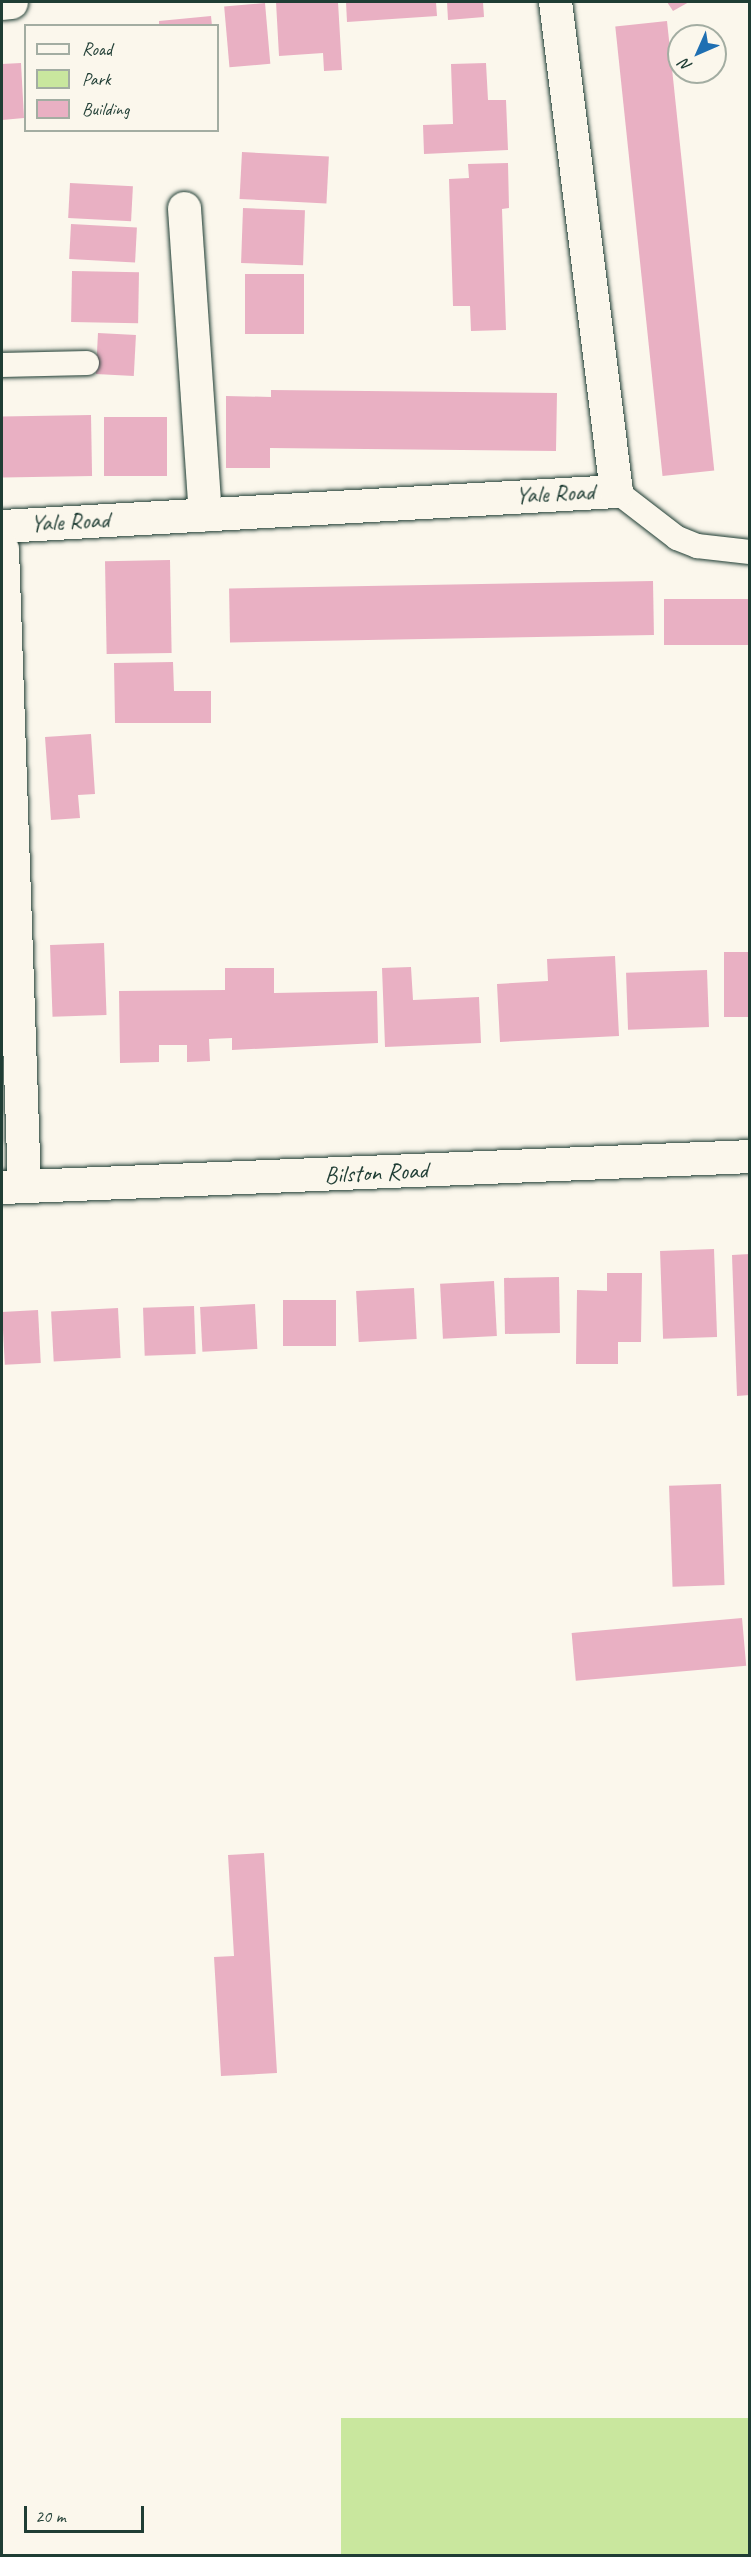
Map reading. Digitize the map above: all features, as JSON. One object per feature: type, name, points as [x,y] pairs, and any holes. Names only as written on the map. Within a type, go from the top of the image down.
[{"type":"street","points":[[2,3],[11,2]]},
{"type":"street","name":"Yale Road","points":[[2,526],[616,490],[555,2]]},
{"type":"street","points":[[184,208],[205,514]]},
{"type":"street","points":[[2,549],[13,1187]]},
{"type":"street","name":"Bilston Road","points":[[13,1187],[750,1156]]},
{"type":"lane","points":[[2,365],[87,363]]},
{"type":"lane","points":[[616,490],[677,538],[696,546],[750,552]]},
{"type":"green space","points":[[341,2418],[749,2418],[749,2555],[341,2555]]},
{"type":"building","points":[[276,2],[338,2],[342,70],[324,71],[323,53],[279,56]]},
{"type":"building","points":[[346,2],[436,2],[437,16],[347,22]]},
{"type":"building","points":[[447,2],[483,2],[484,17],[448,20]]},
{"type":"building","points":[[667,2],[689,2],[673,11]]},
{"type":"building","points":[[265,3],[270,64],[229,67],[224,7]]},
{"type":"building","points":[[211,16],[212,24],[159,24],[159,21]]},
{"type":"building","points":[[667,21],[667,84],[674,84],[714,471],[663,476],[615,26]]},
{"type":"building","points":[[21,63],[24,118],[2,120],[2,64]]},
{"type":"building","points":[[486,63],[488,100],[506,100],[508,150],[424,154],[423,125],[453,124],[451,64]]},
{"type":"building","points":[[242,152],[329,157],[326,203],[240,199]]},
{"type":"building","points":[[508,163],[509,208],[502,209],[506,330],[471,331],[470,306],[453,306],[449,179],[469,178],[468,164]]},
{"type":"building","points":[[70,183],[133,186],[131,221],[68,218]]},
{"type":"building","points":[[243,208],[305,210],[303,265],[241,263]]},
{"type":"building","points":[[71,224],[137,227],[135,262],[69,259]]},
{"type":"building","points":[[72,271],[139,272],[138,323],[71,322]]},
{"type":"building","points":[[245,274],[304,274],[304,334],[245,334]]},
{"type":"building","points":[[98,333],[136,335],[134,376],[96,374]]},
{"type":"building","points":[[271,390],[557,393],[556,451],[270,448],[270,468],[226,468],[226,396],[271,397]]},
{"type":"building","points":[[91,415],[92,476],[3,478],[2,417]]},
{"type":"building","points":[[104,417],[167,417],[167,476],[104,476]]},
{"type":"building","points":[[170,560],[172,653],[107,654],[105,561]]},
{"type":"building","points":[[653,581],[654,635],[230,642],[229,588]]},
{"type":"building","points":[[664,599],[750,599],[750,645],[664,645]]},
{"type":"building","points":[[173,662],[174,691],[211,691],[211,723],[115,723],[114,663]]},
{"type":"building","points":[[91,734],[95,794],[78,795],[80,818],[51,820],[45,737]]},
{"type":"building","points":[[104,943],[107,1015],[53,1017],[50,945]]},
{"type":"building","points":[[724,952],[750,952],[750,1017],[724,1017]]},
{"type":"building","points":[[615,956],[619,1036],[500,1042],[497,984],[548,981],[547,959]]},
{"type":"building","points":[[411,967],[413,1000],[479,997],[481,1043],[385,1047],[382,968]]},
{"type":"building","points":[[225,968],[274,968],[274,993],[377,991],[378,1043],[232,1050],[232,1038],[209,1039],[210,1061],[187,1062],[187,1045],[159,1045],[159,1062],[120,1063],[119,991],[225,990]]},
{"type":"building","points":[[707,970],[709,1027],[628,1030],[626,973]]},
{"type":"building","points":[[714,1249],[717,1337],[663,1339],[660,1251]]},
{"type":"building","points":[[750,1254],[750,1395],[737,1396],[732,1255]]},
{"type":"building","points":[[607,1273],[642,1273],[641,1342],[618,1342],[618,1364],[576,1364],[577,1290],[607,1291]]},
{"type":"building","points":[[559,1277],[560,1333],[505,1334],[504,1278]]},
{"type":"building","points":[[494,1281],[497,1336],[443,1339],[440,1284]]},
{"type":"building","points":[[414,1288],[417,1339],[359,1342],[356,1291]]},
{"type":"building","points":[[283,1300],[336,1300],[336,1346],[283,1346]]},
{"type":"building","points":[[255,1304],[257,1349],[202,1352],[200,1307]]},
{"type":"building","points":[[194,1306],[196,1354],[145,1356],[143,1308]]},
{"type":"building","points":[[118,1308],[121,1358],[54,1361],[51,1312]]},
{"type":"building","points":[[38,1310],[41,1363],[5,1365],[2,1312]]},
{"type":"building","points":[[721,1484],[725,1585],[673,1587],[669,1486]]},
{"type":"building","points":[[742,1618],[746,1666],[576,1681],[572,1633]]},
{"type":"building","points":[[264,1853],[277,2073],[221,2076],[214,1957],[234,1956],[228,1855]]}]
